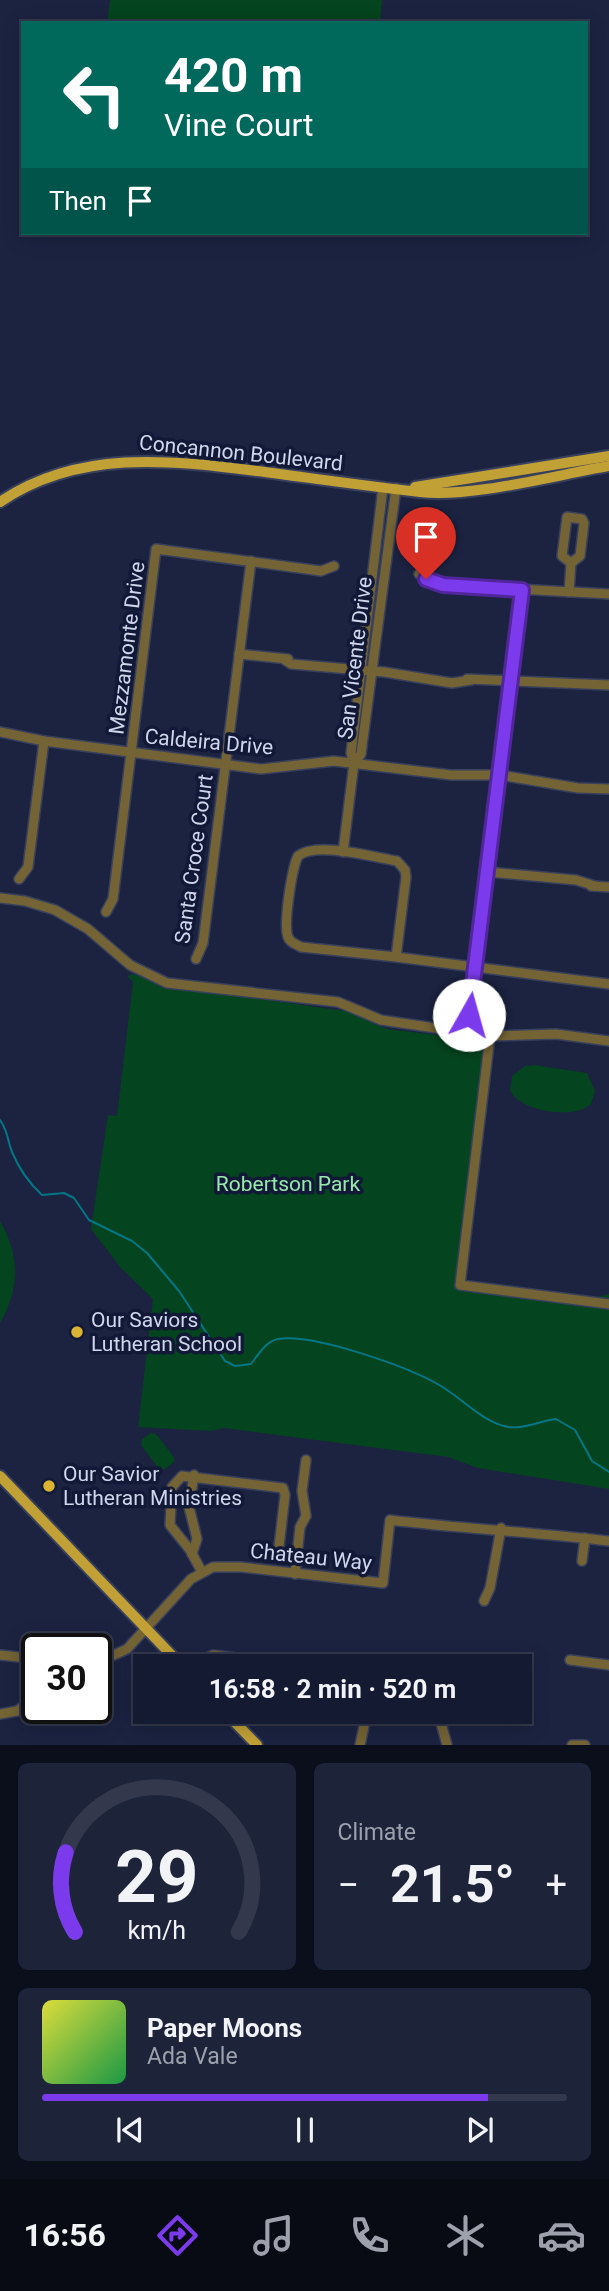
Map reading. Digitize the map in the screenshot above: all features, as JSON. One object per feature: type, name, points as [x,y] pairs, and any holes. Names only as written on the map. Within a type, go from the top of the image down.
[{"type":"main road","name":"Concannon Boulevard","points":[[399,488],[609,456]]},
{"type":"main road","name":"Concannon Boulevard","points":[[0,502],[66,472],[121,461],[176,461],[420,492],[456,492],[609,466]]},
{"type":"main road","points":[[0,1476],[170,1654]]},
{"type":"main road","points":[[237,1724],[257,1745]]},
{"type":"street","name":"San Vicente Drive","points":[[355,763],[351,753],[383,487]]},
{"type":"street","name":"San Vicente Drive","points":[[355,763],[361,754],[399,488]]},
{"type":"street","points":[[569,592],[571,563],[580,556],[584,523],[582,519],[567,517],[561,550],[562,556],[571,563]]},
{"type":"street","name":"Mezzamonte Drive","points":[[106,912],[113,899],[156,549],[251,561]]},
{"type":"street","points":[[251,561],[321,571],[334,566]]},
{"type":"street","name":"Santa Croce Court","points":[[196,959],[203,943],[251,561]]},
{"type":"street","points":[[419,574],[443,585],[609,594]]},
{"type":"street","points":[[469,1015],[522,590]]},
{"type":"street","points":[[239,654],[285,660],[291,664],[306,663],[441,680],[453,677],[606,688]]},
{"type":"street","name":"Caldeira Drive","points":[[0,732],[44,741],[261,769],[311,761],[355,763],[451,775],[500,775],[580,782],[591,787],[609,789]]},
{"type":"street","points":[[19,879],[28,867],[44,741]]},
{"type":"street","points":[[343,852],[355,763]]},
{"type":"street","points":[[396,957],[405,870],[397,861],[314,849],[298,856],[288,911],[289,939],[301,947],[609,984]]},
{"type":"street","points":[[488,872],[609,887]]},
{"type":"street","points":[[0,898],[25,901],[55,910],[88,929],[130,965],[167,983],[338,1002],[382,1020],[490,1036],[556,1034],[609,1041]]},
{"type":"street","points":[[490,1036],[460,1285],[609,1304]]},
{"type":"street","points":[[295,1574],[299,1539],[306,1516],[302,1491],[306,1460]]},
{"type":"street","points":[[112,1655],[127,1650],[191,1579],[202,1573],[192,1555],[171,1530],[169,1518],[172,1487],[178,1478],[194,1475],[278,1486],[285,1491],[302,1491]]},
{"type":"street","points":[[192,1555],[197,1539],[189,1507],[194,1475]]},
{"type":"street","points":[[278,1555],[285,1491]]},
{"type":"street","name":"Chateau Way","points":[[202,1573],[224,1566],[383,1583],[390,1520],[455,1528],[500,1528],[609,1541]]},
{"type":"street","points":[[484,1601],[500,1528]]},
{"type":"street","points":[[280,1537],[299,1539]]},
{"type":"street","points":[[582,1561],[585,1538]]},
{"type":"street","points":[[0,1655],[21,1657]]},
{"type":"street","points":[[570,1660],[609,1665]]},
{"type":"street","points":[[0,1714],[21,1708]]},
{"type":"street","points":[[360,1745],[364,1724]]},
{"type":"street","points":[[441,1724],[447,1745]]},
{"type":"street","points":[[572,1745],[585,1745]]},
{"type":"green space","points":[[110,0],[382,0],[380,21],[107,21]]},
{"type":"green space","name":"Robertson Park","points":[[133,974],[167,986],[345,1011],[387,1029],[478,1040],[483,1048],[456,1280],[593,1298],[609,1294],[609,1489],[478,1468],[448,1457],[224,1428],[210,1431],[138,1427],[153,1299],[121,1268],[91,1229],[108,1115],[117,1116],[133,982],[127,976]]},
{"type":"green space","points":[[525,1066],[587,1073],[595,1091],[591,1104],[573,1112],[548,1111],[524,1104],[515,1098],[510,1090],[512,1076]]},
{"type":"green space","points":[[0,1221],[11,1247],[15,1272],[11,1297],[0,1323]]},
{"type":"green space","points":[[151,1433],[156,1434],[174,1457],[174,1462],[165,1469],[159,1469],[141,1445],[142,1439]]},
{"type":"waterway","points":[[0,1120],[18,1164],[37,1190],[42,1195],[64,1193],[74,1198],[89,1220],[132,1241],[147,1253],[179,1291],[225,1361],[235,1366],[251,1364],[266,1345],[278,1339],[314,1341],[337,1346],[385,1361],[426,1378],[487,1419],[504,1426],[523,1427],[556,1419],[575,1430],[592,1461],[609,1472]]},
{"type":"place","name":"Our Saviors Lutheran School","points":[[77,1332]]},
{"type":"place","name":"Our Savior Lutheran Ministries","points":[[49,1486]]},
{"type":"route","points":[[426,579],[460,587],[522,590],[469,1015]]}]
